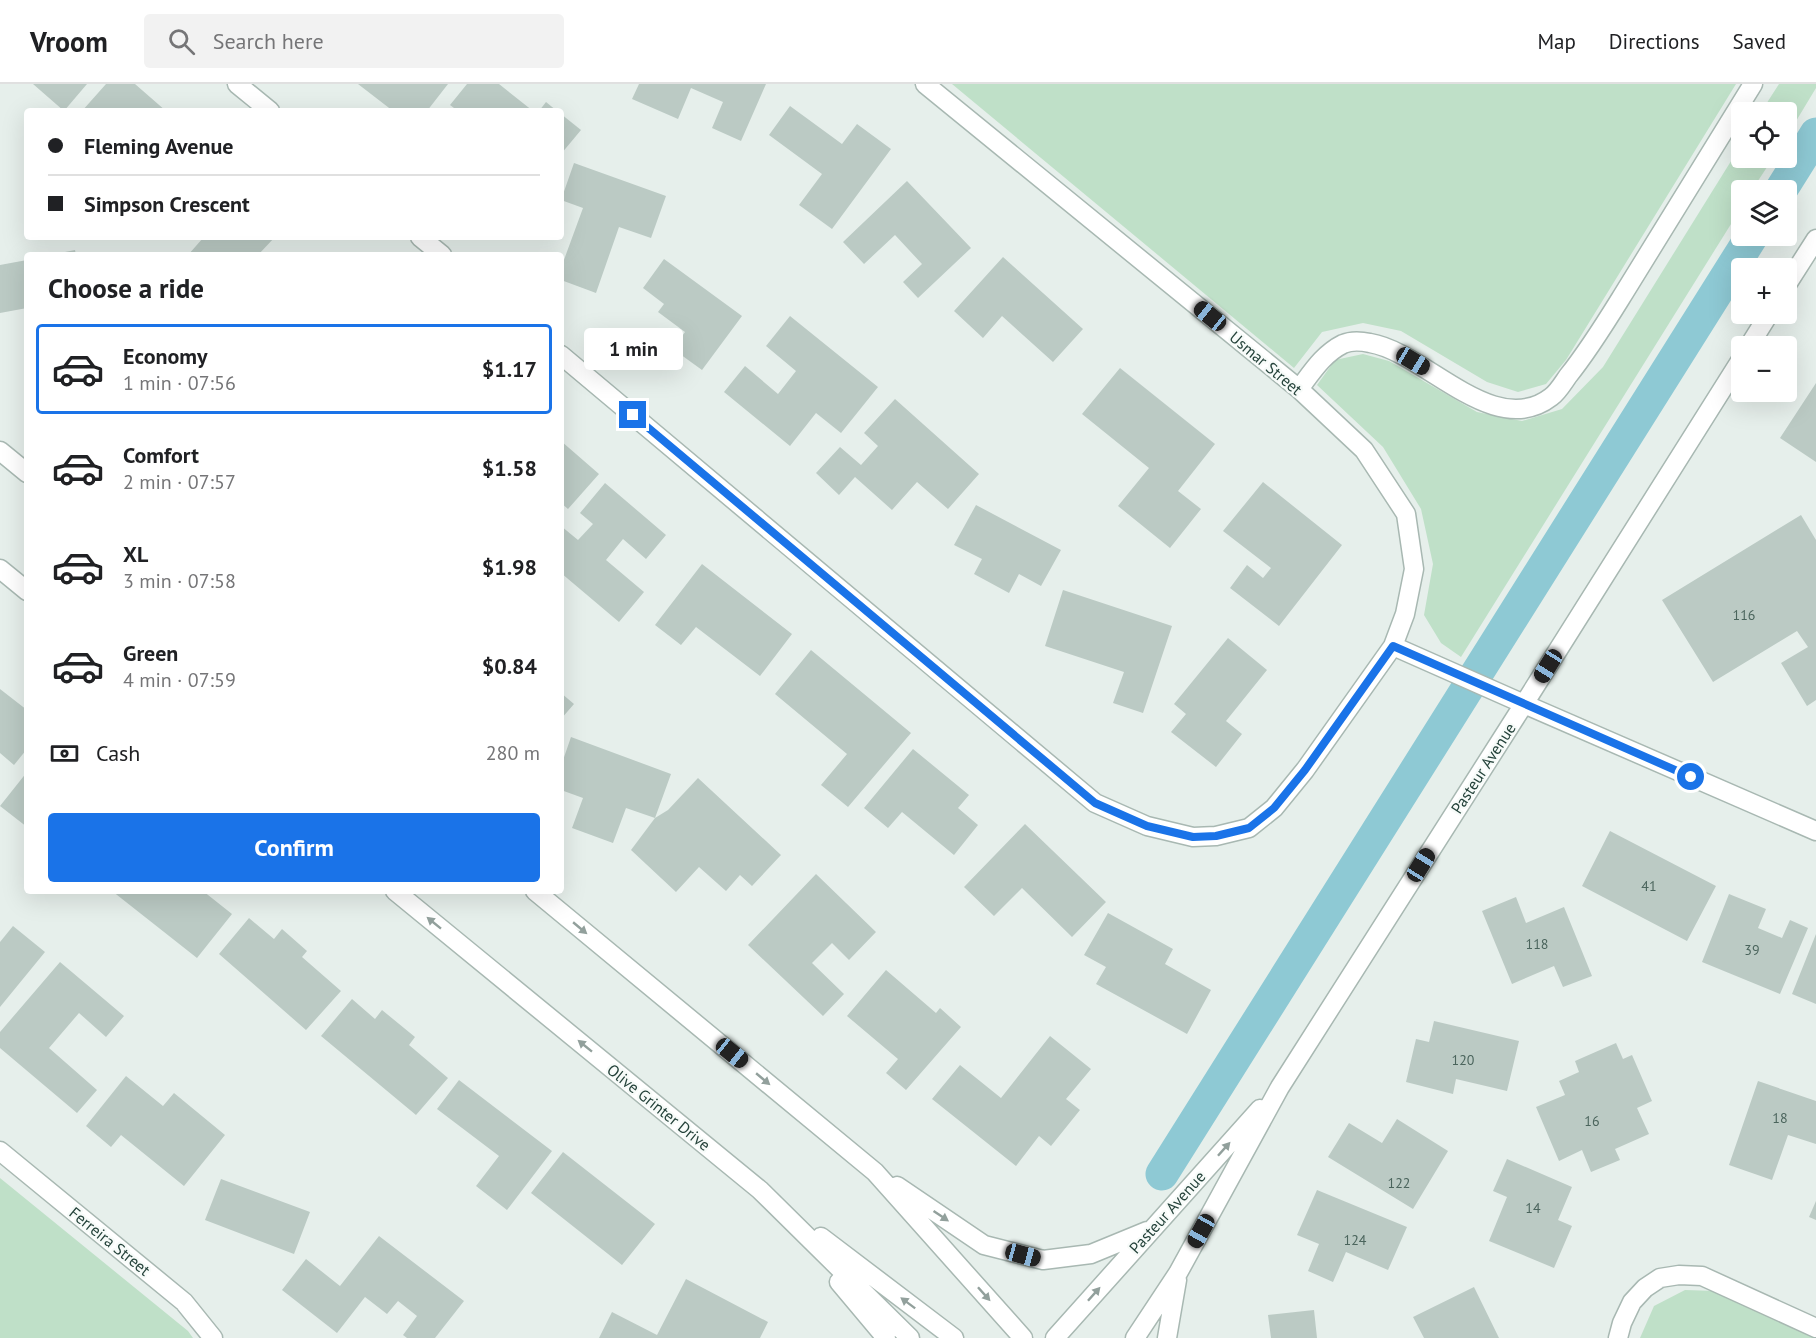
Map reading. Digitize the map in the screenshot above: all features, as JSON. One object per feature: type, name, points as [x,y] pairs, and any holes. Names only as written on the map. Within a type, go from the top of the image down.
[{"type":"street","points":[[237,84],[266,108]]},
{"type":"street","name":"Usmar Street","points":[[564,358],[1095,803],[1147,826],[1193,837],[1216,836],[1249,828],[1274,808],[1299,777],[1393,646],[1404,614],[1414,570],[1406,514],[1364,450],[1299,389],[925,84]]},
{"type":"street","points":[[1299,389],[1322,358],[1345,343],[1360,341],[1395,350],[1467,394],[1491,405],[1514,410],[1527,409],[1551,397],[1588,352],[1753,84]]},
{"type":"street","points":[[1797,269],[1816,239]]},
{"type":"street","points":[[424,240],[438,252]]},
{"type":"street","name":"Pasteur Avenue","points":[[1135,1338],[1178,1273],[1280,1087],[1731,375]]},
{"type":"street","points":[[0,451],[24,471]]},
{"type":"street","points":[[0,569],[24,589]]},
{"type":"street","points":[[1393,646],[1816,831]]},
{"type":"street","name":"Olive Grinter Drive","points":[[399,894],[760,1190],[910,1338]]},
{"type":"street","points":[[539,894],[875,1172],[984,1245],[1043,1260],[1091,1254],[1154,1228]]},
{"type":"street","name":"Pasteur Avenue","points":[[1055,1338],[1280,1087]]},
{"type":"street","name":"Ferreira Street","points":[[0,1151],[184,1302],[213,1338]]},
{"type":"street","points":[[875,1172],[1023,1338]]},
{"type":"street","points":[[760,1190],[886,1338]]},
{"type":"street","points":[[760,1190],[954,1338]]},
{"type":"street","points":[[1167,1338],[1178,1273]]},
{"type":"street","points":[[1618,1338],[1632,1302],[1660,1278],[1679,1275],[1702,1276],[1816,1328]]},
{"type":"green space","points":[[952,84],[1736,84],[1566,360],[1546,384],[1518,392],[1487,382],[1401,331],[1363,323],[1322,332],[1294,368]]},
{"type":"green space","points":[[1779,84],[1816,84],[1816,88],[1797,119],[1797,102],[1767,102]]},
{"type":"green space","points":[[1731,161],[1731,168],[1766,168],[1759,180],[1731,180],[1731,224],[1461,657],[1441,643],[1424,615],[1433,564],[1421,509],[1383,447],[1317,385],[1335,360],[1363,354],[1389,361],[1477,412],[1522,421],[1562,409],[1603,367]]},
{"type":"green space","points":[[0,1178],[188,1331],[193,1338],[0,1338]]},
{"type":"green space","points":[[1685,1290],[1716,1291],[1816,1335],[1816,1338],[1640,1338],[1654,1306]]},
{"type":"building","points":[[33,84],[87,84],[67,108],[61,108]]},
{"type":"building","points":[[106,84],[135,84],[163,108],[85,108]]},
{"type":"building","points":[[358,84],[448,84],[429,108],[389,108]]},
{"type":"building","points":[[467,84],[499,84],[529,108],[454,108],[450,105]]},
{"type":"building","points":[[639,84],[766,84],[741,141],[712,128],[723,102],[691,88],[678,119],[632,99]]},
{"type":"building","points":[[546,102],[553,108],[541,108]]},
{"type":"building","points":[[790,106],[842,144],[857,124],[891,149],[832,229],[799,205],[822,174],[769,135]]},
{"type":"building","points":[[564,116],[581,130],[564,150]]},
{"type":"building","points":[[574,163],[666,196],[651,238],[619,227],[596,293],[564,281],[564,260],[583,208],[564,201],[564,191]]},
{"type":"building","points":[[907,181],[971,248],[918,298],[903,282],[922,264],[895,235],[864,264],[843,242]]},
{"type":"building","points":[[201,240],[272,240],[261,252],[191,252]]},
{"type":"building","points":[[1003,257],[1083,329],[1053,362],[1002,316],[983,338],[954,311]]},
{"type":"building","points":[[664,259],[742,316],[702,370],[673,349],[685,332],[658,312],[664,304],[643,288]]},
{"type":"building","points":[[24,261],[24,309],[0,313],[0,265]]},
{"type":"building","points":[[790,316],[878,387],[841,433],[816,413],[790,446],[724,392],[745,366],[778,394],[796,371],[766,346]]},
{"type":"building","points":[[1120,368],[1215,444],[1178,491],[1201,509],[1170,548],[1118,506],[1149,468],[1082,414]]},
{"type":"building","points":[[1816,383],[1816,462],[1780,438]]},
{"type":"building","points":[[895,399],[979,474],[948,509],[917,482],[892,510],[855,477],[839,495],[816,473],[840,447],[861,465],[878,446],[864,433]]},
{"type":"building","points":[[564,444],[599,474],[568,509],[564,506]]},
{"type":"building","points":[[1263,482],[1342,545],[1279,626],[1230,588],[1247,565],[1263,578],[1271,568],[1223,531]]},
{"type":"building","points":[[605,483],[666,535],[646,559],[623,539],[606,560],[644,592],[619,622],[564,576],[564,528],[578,540],[593,524],[580,513]]},
{"type":"building","points":[[976,505],[1061,550],[1041,586],[1019,574],[1009,593],[974,574],[982,559],[954,545]]},
{"type":"building","points":[[1801,515],[1816,540],[1816,700],[1807,706],[1781,663],[1808,647],[1797,631],[1713,682],[1662,600]]},
{"type":"building","points":[[702,564],[792,634],[760,676],[696,627],[681,645],[655,625]]},
{"type":"building","points":[[1063,590],[1172,626],[1143,713],[1113,703],[1124,672],[1045,646]]},
{"type":"building","points":[[1228,638],[1267,670],[1226,721],[1242,734],[1216,767],[1171,732],[1186,714],[1174,704]]},
{"type":"building","points":[[811,650],[911,733],[848,807],[821,785],[847,754],[775,694]]},
{"type":"building","points":[[0,689],[24,708],[24,753],[14,765],[0,753]]},
{"type":"building","points":[[564,696],[574,704],[564,716]]},
{"type":"building","points":[[571,737],[671,774],[655,818],[626,808],[613,843],[572,828],[583,798],[564,791],[564,757]]},
{"type":"building","points":[[913,749],[969,795],[958,808],[978,825],[954,855],[902,812],[888,828],[864,808]]},
{"type":"building","points":[[24,776],[24,825],[0,806]]},
{"type":"building","points":[[698,778],[781,855],[752,886],[740,875],[726,891],[699,867],[676,892],[631,850],[655,818],[668,810]]},
{"type":"building","points":[[1025,824],[1106,902],[1072,937],[1022,888],[994,916],[964,887]]},
{"type":"building","points":[[1610,831],[1716,886],[1687,941],[1582,886]]},
{"type":"building","points":[[816,874],[876,932],[849,960],[832,943],[812,963],[844,994],[823,1016],[748,945]]},
{"type":"building","points":[[116,894],[207,894],[232,914],[197,958]]},
{"type":"building","points":[[1729,894],[1766,909],[1758,928],[1782,938],[1790,920],[1808,928],[1780,994],[1702,962]]},
{"type":"building","points":[[1516,897],[1526,923],[1564,907],[1592,976],[1563,987],[1554,966],[1512,984],[1482,911]]},
{"type":"building","points":[[1108,913],[1173,949],[1165,964],[1211,990],[1187,1034],[1096,984],[1106,967],[1084,955]]},
{"type":"building","points":[[249,918],[274,939],[282,929],[307,951],[302,957],[341,991],[306,1030],[219,954]]},
{"type":"building","points":[[13,926],[45,952],[0,1007],[0,942]]},
{"type":"building","points":[[1816,934],[1816,1004],[1792,994]]},
{"type":"building","points":[[60,962],[124,1016],[106,1037],[79,1013],[49,1048],[97,1090],[77,1113],[0,1048],[0,1032]]},
{"type":"building","points":[[886,970],[936,1013],[940,1008],[961,1027],[906,1090],[886,1073],[898,1059],[847,1016]]},
{"type":"building","points":[[352,999],[375,1019],[382,1010],[415,1037],[409,1045],[448,1078],[416,1115],[321,1036]]},
{"type":"building","points":[[1434,1021],[1519,1041],[1507,1091],[1456,1079],[1453,1094],[1406,1082],[1416,1039],[1429,1042]]},
{"type":"building","points":[[1050,1036],[1091,1069],[1066,1099],[1080,1110],[1051,1146],[1039,1136],[1016,1166],[932,1099],[960,1065],[1001,1098]]},
{"type":"building","points":[[1616,1043],[1623,1059],[1632,1055],[1652,1101],[1637,1108],[1649,1134],[1615,1149],[1620,1160],[1591,1172],[1582,1150],[1559,1161],[1536,1107],[1565,1095],[1559,1081],[1579,1072],[1575,1061]]},
{"type":"building","points":[[126,1076],[163,1106],[174,1093],[225,1135],[184,1186],[121,1135],[111,1147],[86,1126]]},
{"type":"building","points":[[459,1080],[552,1151],[507,1210],[476,1186],[499,1156],[437,1109]]},
{"type":"building","points":[[1758,1081],[1816,1101],[1816,1144],[1788,1135],[1772,1180],[1729,1165]]},
{"type":"building","points":[[1397,1119],[1448,1151],[1413,1209],[1328,1157],[1349,1123],[1382,1143]]},
{"type":"building","points":[[563,1152],[655,1224],[622,1265],[531,1193]]},
{"type":"building","points":[[1507,1159],[1572,1187],[1558,1220],[1572,1226],[1554,1268],[1489,1241],[1507,1197],[1493,1191]]},
{"type":"building","points":[[221,1179],[310,1212],[294,1254],[205,1220]]},
{"type":"building","points":[[1317,1190],[1407,1227],[1388,1270],[1346,1252],[1333,1282],[1308,1271],[1319,1244],[1297,1235]]},
{"type":"building","points":[[1816,1201],[1816,1220],[1809,1217]]},
{"type":"building","points":[[379,1236],[464,1301],[435,1338],[407,1338],[403,1335],[417,1316],[398,1301],[387,1314],[365,1297],[337,1333],[282,1290],[306,1259],[340,1286]]},
{"type":"building","points":[[686,1279],[768,1322],[760,1338],[599,1338],[612,1312],[657,1335]]},
{"type":"building","points":[[1474,1287],[1499,1338],[1424,1338],[1413,1317]]},
{"type":"building","points":[[1314,1310],[1317,1338],[1271,1338],[1268,1315]]},
{"type":"waterway","points":[[1787,180],[1816,134]]},
{"type":"waterway","points":[[1162,1174],[1746,246]]},
{"type":"route","points":[[633,415],[1095,803],[1147,826],[1193,837],[1216,836],[1249,828],[1274,808],[1305,770],[1393,646],[1691,777]]}]
